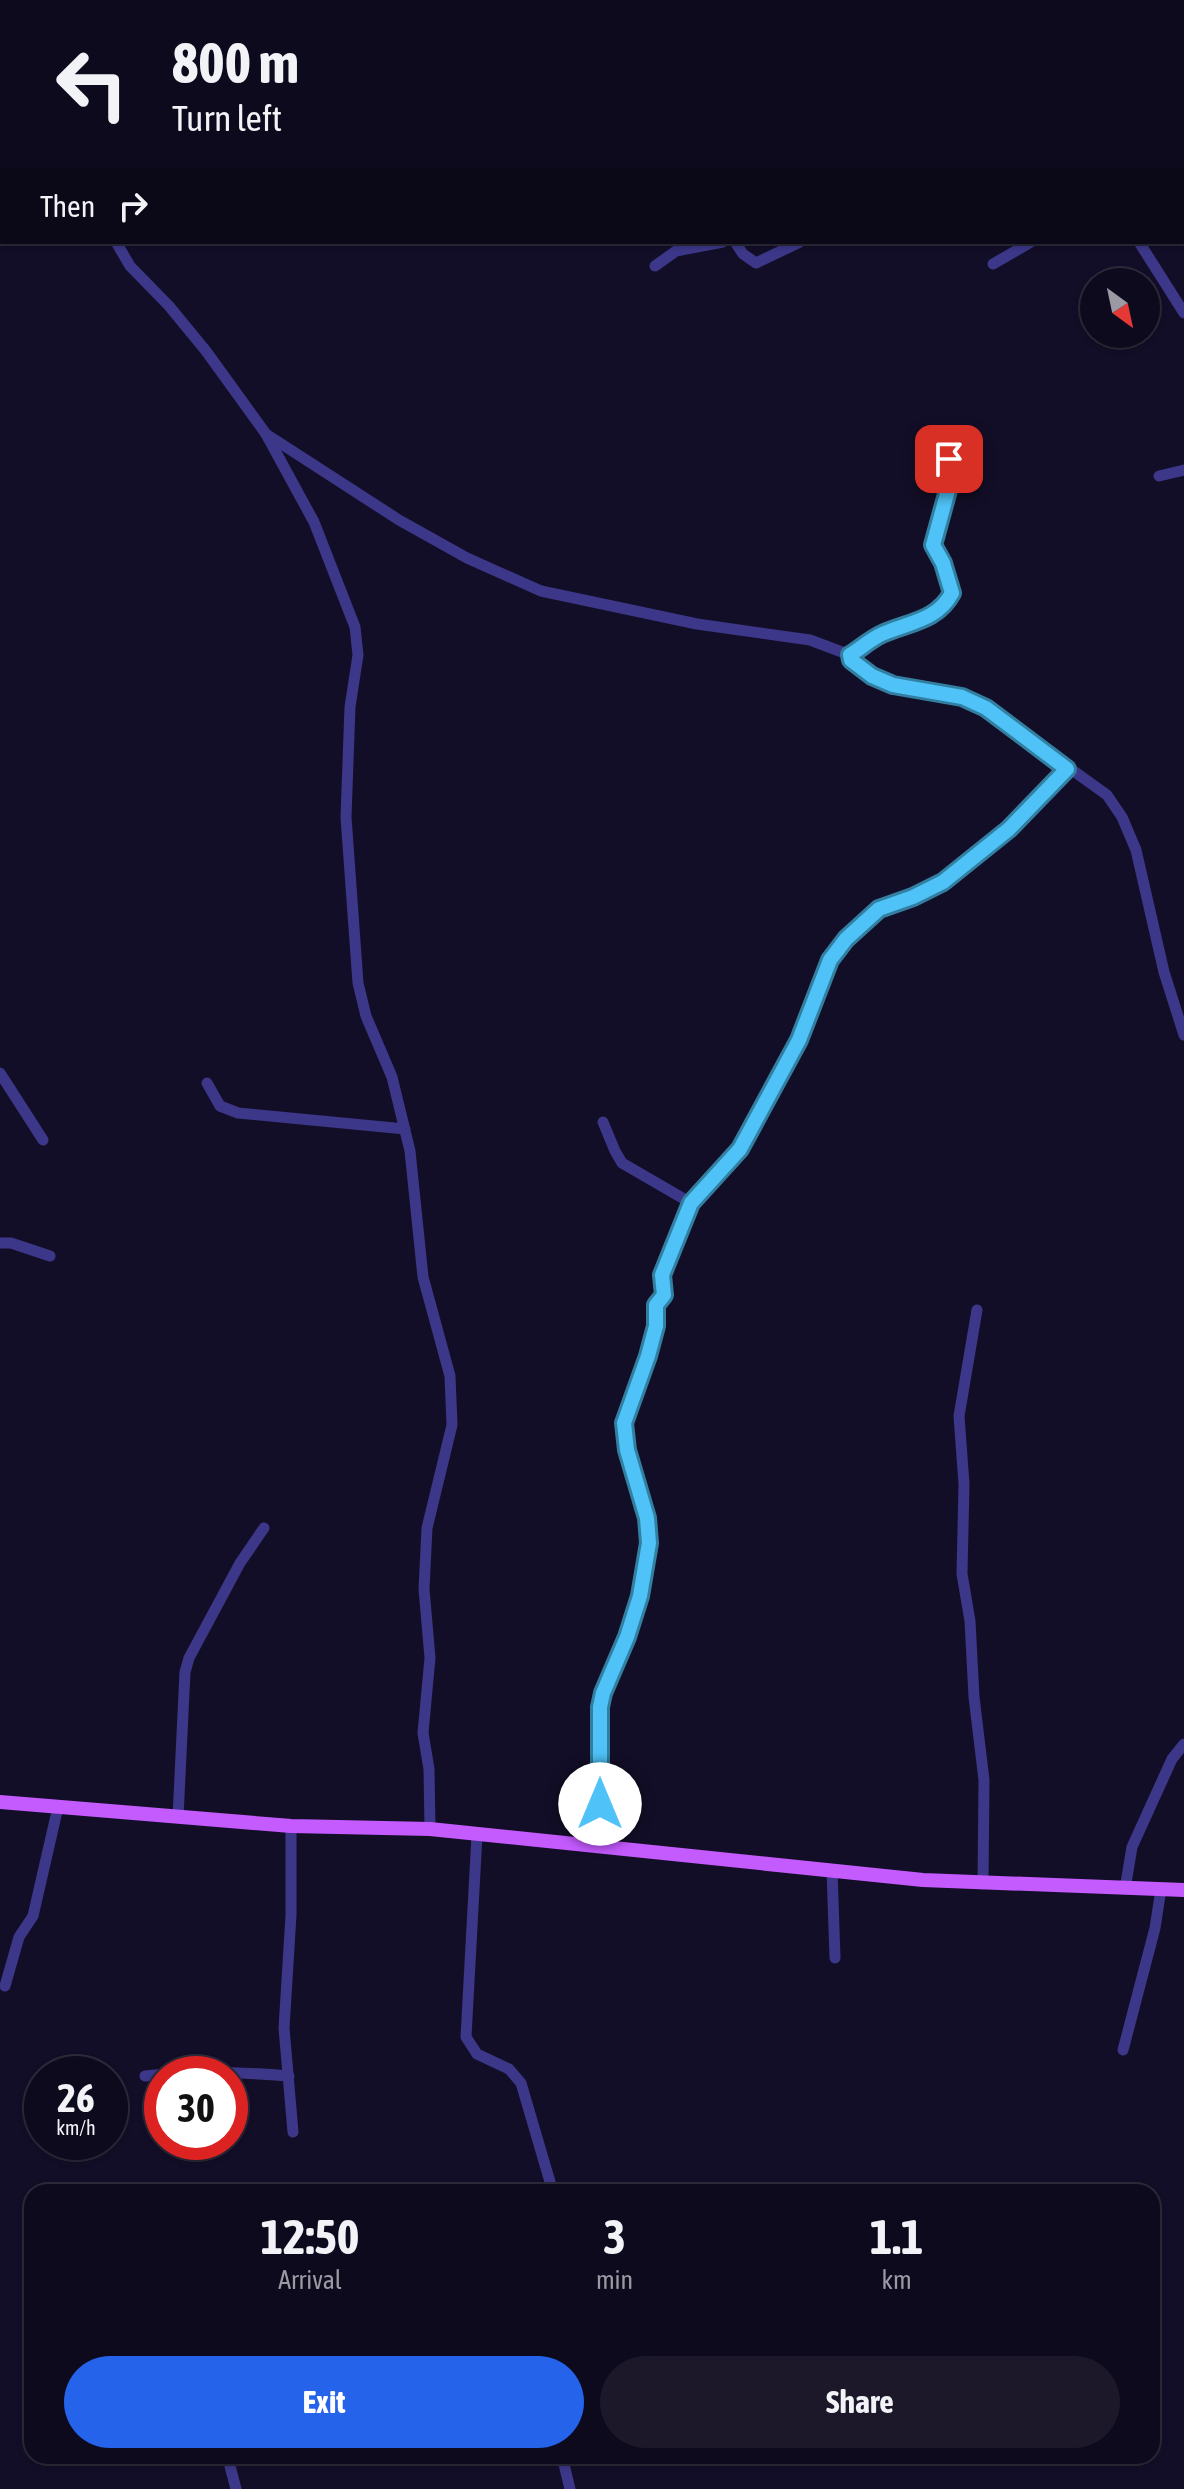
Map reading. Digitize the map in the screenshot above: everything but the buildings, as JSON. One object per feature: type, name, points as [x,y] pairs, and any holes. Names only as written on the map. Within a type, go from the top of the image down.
[{"type":"main road","points":[[0,1802],[291,1826],[430,1829],[983,1884],[1184,1890]]},
{"type":"street","points":[[117,244],[130,266],[169,306],[206,351],[289,471],[314,522],[355,627],[358,655],[350,707],[346,817],[358,983],[366,1016],[392,1077],[405,1129],[423,1277],[450,1376],[452,1401],[452,1425],[427,1528],[424,1589],[430,1658],[423,1733],[429,1769],[430,1829]]},
{"type":"street","points":[[655,266],[676,251],[713,244]]},
{"type":"street","points":[[736,244],[743,254],[756,263],[796,244]]},
{"type":"street","points":[[993,264],[1028,244]]},
{"type":"street","points":[[1140,244],[1184,313]]},
{"type":"street","points":[[266,434],[399,520],[467,558],[541,591],[697,624],[810,640],[850,655]]},
{"type":"street","points":[[288,448],[289,471]]},
{"type":"street","points":[[850,655],[880,635],[928,618],[945,605],[952,593],[943,563],[933,545],[950,483],[949,459]]},
{"type":"street","points":[[1159,476],[1184,470]]},
{"type":"street","points":[[850,655],[851,660],[872,676],[893,685],[962,697],[986,708],[1107,795],[1122,817],[1136,850],[1164,972],[1184,1035]]},
{"type":"street","points":[[595,1846],[600,1804],[600,1707],[640,1596],[649,1543],[647,1518],[627,1450],[624,1423],[652,1341],[656,1305],[664,1295],[662,1275],[691,1203],[740,1149],[799,1040],[830,960],[846,939],[879,909],[943,882],[1009,829],[1067,769]]},
{"type":"street","points":[[0,1073],[43,1140]]},
{"type":"street","points":[[207,1083],[220,1106],[238,1113],[405,1129]]},
{"type":"street","points":[[603,1122],[622,1163],[691,1203]]},
{"type":"street","points":[[0,1243],[11,1243],[50,1256]]},
{"type":"street","points":[[977,1310],[959,1416],[964,1484],[962,1574],[970,1621],[974,1697],[984,1780],[983,1884]]},
{"type":"street","points":[[178,1817],[185,1672],[189,1658],[240,1563],[264,1528]]},
{"type":"street","points":[[1125,1889],[1132,1847],[1172,1759],[1184,1744]]},
{"type":"street","points":[[5,1986],[19,1937],[33,1916],[58,1807]]},
{"type":"street","points":[[291,1826],[291,1915],[284,2028],[293,2132]]},
{"type":"street","points":[[477,1835],[466,2037],[477,2054],[509,2069],[521,2083],[551,2184]]},
{"type":"street","points":[[832,1870],[835,1958]]},
{"type":"street","points":[[1123,2050],[1155,1928],[1161,1889]]},
{"type":"street","points":[[248,2073],[289,2076]]},
{"type":"street","points":[[564,2464],[570,2489]]},
{"type":"street","points":[[230,2466],[236,2489]]},
{"type":"route","points":[[600,1804],[600,1707],[640,1596],[649,1543],[647,1518],[627,1450],[624,1423],[648,1356],[656,1326],[656,1305],[664,1295],[662,1275],[691,1203],[740,1149],[799,1040],[830,960],[846,939],[879,909],[943,882],[1009,829],[1042,791],[1067,769],[986,708],[962,697],[893,685],[872,676],[851,660],[850,655],[880,635],[928,618],[945,605],[952,593],[943,563],[933,545],[950,483],[949,459]]}]
